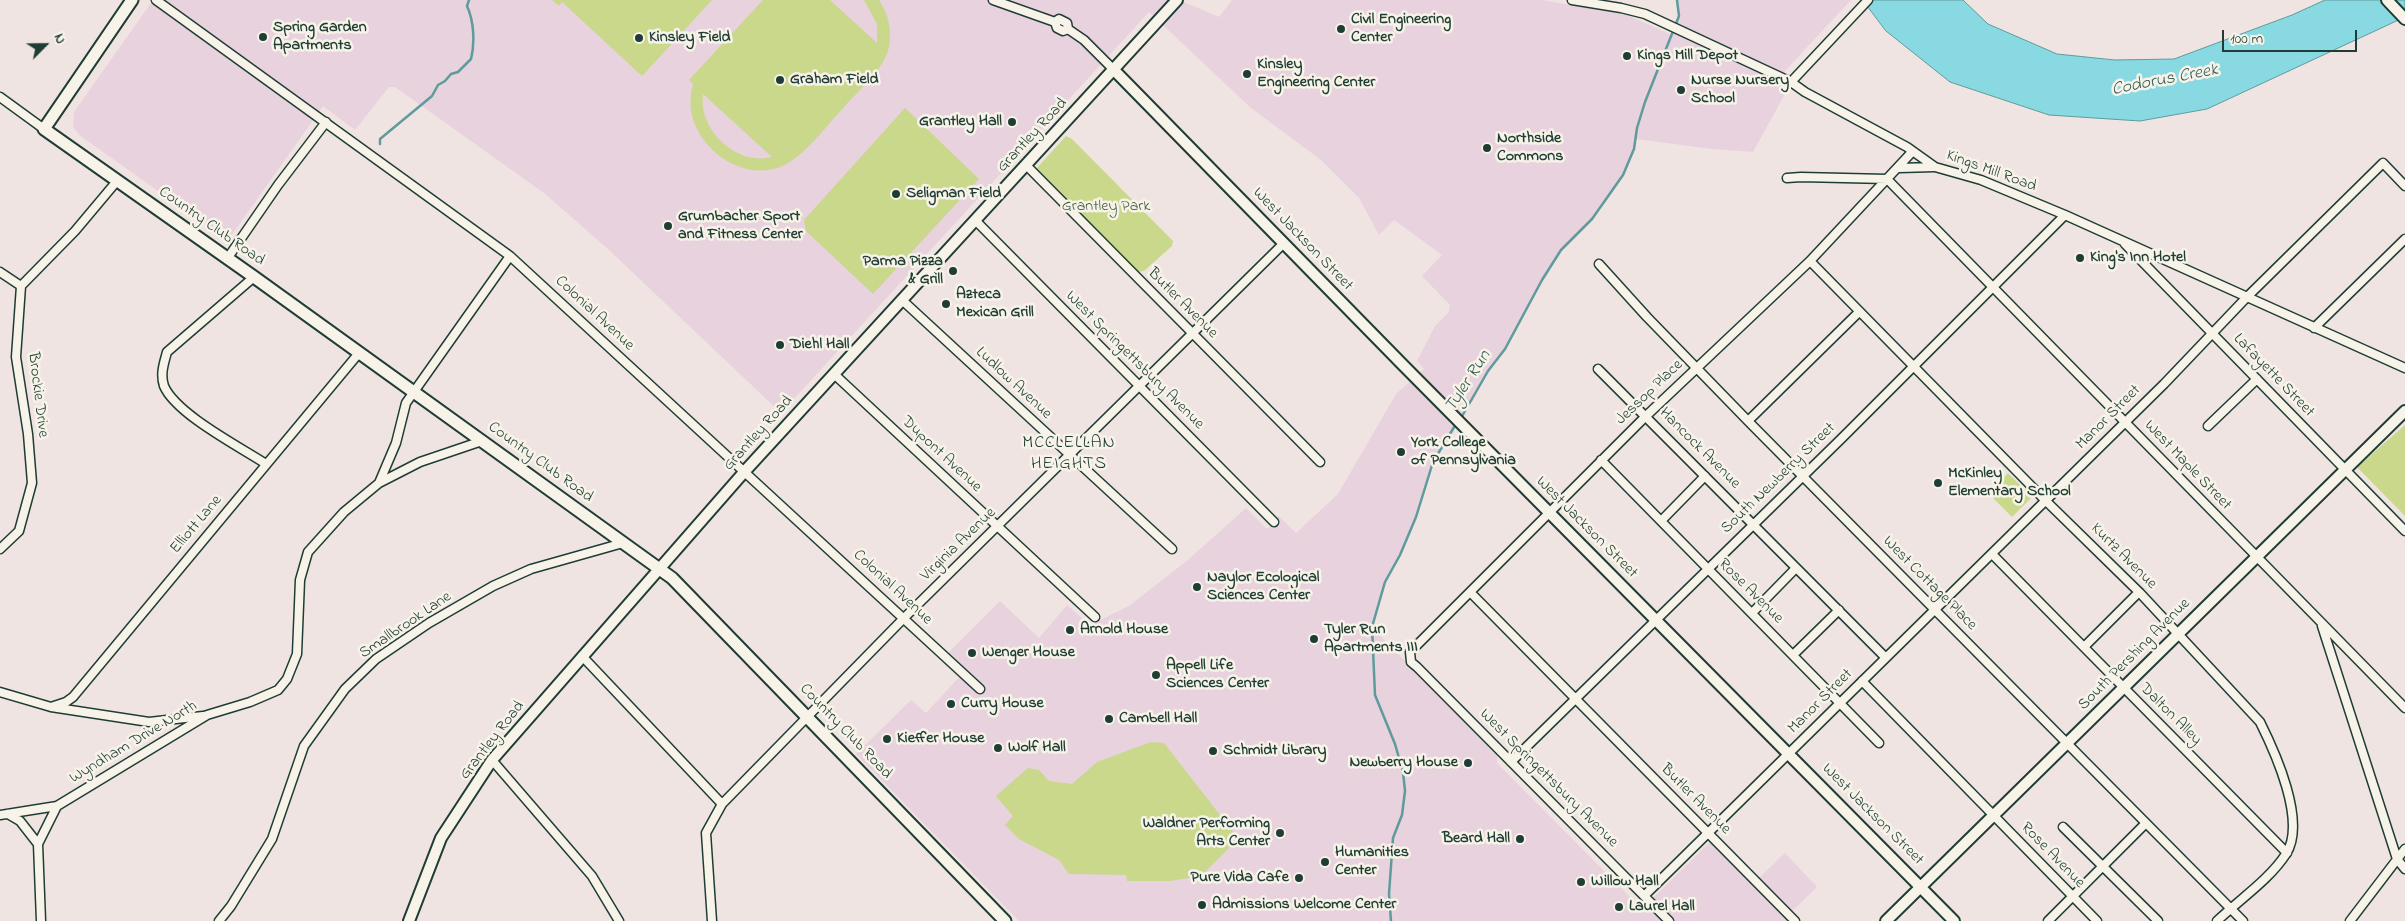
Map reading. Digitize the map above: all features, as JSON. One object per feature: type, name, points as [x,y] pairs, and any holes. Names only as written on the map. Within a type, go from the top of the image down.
[{"type":"main road","points":[[44,129],[132,0]]},
{"type":"main road","name":"Country Club Road","points":[[44,129],[254,277],[672,578],[1005,921]]},
{"type":"street","name":"Colonial Avenue","points":[[156,0],[510,256],[980,689]]},
{"type":"street","points":[[993,0],[1055,22],[1056,28],[1063,31],[1068,29],[1084,40],[1114,70]]},
{"type":"street","name":"Grantley Road","points":[[412,920],[441,838],[492,760],[745,471],[1177,0]]},
{"type":"street","name":"Kings Mill Road","points":[[1572,0],[1621,8],[1671,25],[1791,82],[1935,167],[1981,180],[2065,215],[2405,368]]},
{"type":"street","points":[[1791,82],[1868,0]]},
{"type":"street","points":[[2387,0],[2405,19]]},
{"type":"street","name":"West Jackson Street","points":[[1114,70],[1954,921]]},
{"type":"street","name":"Country Club Road","points":[[0,97],[44,129]]},
{"type":"street","points":[[227,259],[278,185],[326,122]]},
{"type":"street","name":"Jessop Place","points":[[1410,656],[1413,647],[1601,460],[1810,261],[1912,152]]},
{"type":"street","name":"Manor Street","points":[[1644,896],[1788,752],[2046,501],[2214,334],[2246,298],[2383,163],[2405,186]]},
{"type":"street","name":"Butler Avenue","points":[[1026,165],[1320,462]]},
{"type":"street","points":[[1899,168],[1935,167]]},
{"type":"street","points":[[1788,178],[1887,179]]},
{"type":"street","name":"West Maple Street","points":[[1887,179],[2405,708]]},
{"type":"street","points":[[0,272],[21,286],[75,231],[117,181]]},
{"type":"street","name":"South Newberry Street","points":[[1511,762],[2065,215]]},
{"type":"street","name":"West Springettsbury Avenue","points":[[975,220],[1274,522]]},
{"type":"street","points":[[2314,328],[2405,239]]},
{"type":"street","name":"Lafayette Street","points":[[2121,240],[2405,530]]},
{"type":"street","name":"Virginia Avenue","points":[[712,921],[706,833],[722,804],[806,716],[904,618],[1284,243]]},
{"type":"street","name":"Wyndham Drive North","points":[[380,483],[396,443],[406,403],[412,392],[510,256]]},
{"type":"street","name":"Kurtz Avenue","points":[[1810,261],[2046,501],[2139,592],[2260,722],[2273,748],[2285,781],[2291,806],[2293,834],[2287,853],[2267,876],[2218,921]]},
{"type":"street","name":"West Cottage Place","points":[[1599,264],[1646,317],[2243,921]]},
{"type":"street","points":[[254,277],[168,352],[162,369],[164,385],[172,399],[184,410],[266,464]]},
{"type":"street","name":"Brockie Drive","points":[[0,550],[19,531],[32,483],[28,434],[16,357],[21,286]]},
{"type":"street","name":"Ludlow Avenue","points":[[902,300],[1172,549]]},
{"type":"street","points":[[1748,421],[1859,312]]},
{"type":"street","name":"Elliott Lane","points":[[51,707],[66,702],[73,696],[359,353]]},
{"type":"street","name":"Hancock Avenue","points":[[1598,369],[1885,657]]},
{"type":"street","name":"Dupont Avenue","points":[[834,374],[1095,617]]},
{"type":"street","points":[[2208,426],[2257,379]]},
{"type":"street","name":"South Pershing Avenue","points":[[1886,921],[2405,411]]},
{"type":"street","name":"Wyndham Drive North","points":[[4,814],[57,806],[207,715],[250,702],[278,690],[287,679],[296,654],[300,580],[308,552],[344,512],[380,483],[420,462],[482,441]]},
{"type":"street","name":"Rose Avenue","points":[[1601,460],[1878,743]]},
{"type":"street","points":[[1661,521],[1705,476]]},
{"type":"street","name":"Smallbrook Lane","points":[[219,921],[231,906],[272,839],[304,746],[345,688],[376,659],[429,623],[493,586],[531,569],[624,543]]},
{"type":"street","name":"Dalton Alley","points":[[1992,554],[2287,853]]},
{"type":"street","points":[[1752,613],[1796,568]]},
{"type":"street","name":"Butler Avenue","points":[[1470,592],[1795,921]]},
{"type":"street","points":[[2084,647],[2139,592]]},
{"type":"street","points":[[1792,655],[1838,610]]},
{"type":"street","points":[[2322,623],[2397,859],[2405,869]]},
{"type":"street","points":[[582,656],[722,804]]},
{"type":"street","name":"West Springettsbury Avenue","points":[[1410,656],[1417,667],[1669,921]]},
{"type":"street","name":"Rose Avenue","points":[[1862,681],[2096,921]]},
{"type":"street","points":[[0,692],[51,707],[149,722],[207,715]]},
{"type":"street","points":[[492,760],[592,876],[619,921]]},
{"type":"street","points":[[41,921],[38,844],[57,806]]},
{"type":"street","points":[[4,814],[25,825],[38,844]]},
{"type":"street","points":[[2048,921],[2146,823]]},
{"type":"street","points":[[2063,827],[2158,921]]},
{"type":"street","points":[[2350,921],[2405,849]]},
{"type":"shaded area","name":"York College of Pennsylvania","points":[[153,0],[1179,0],[1219,17],[1232,0],[1542,0],[1627,15],[1672,35],[1679,16],[1677,0],[1851,0],[1785,71],[1786,92],[1753,152],[1712,149],[1636,139],[1634,149],[1613,192],[1592,219],[1561,250],[1542,280],[1505,349],[1488,371],[1473,400],[1433,462],[1416,517],[1400,555],[1385,582],[1372,627],[1497,756],[1497,763],[1642,909],[1709,843],[1714,845],[1753,884],[1785,853],[1817,887],[1786,917],[1789,921],[1019,921],[856,754],[911,700],[926,713],[963,673],[945,656],[1000,601],[1039,638],[1067,605],[1090,625],[1129,606],[1189,559],[1246,508],[1267,529],[1279,516],[1296,533],[1338,494],[1396,394],[1424,369],[1417,361],[1435,326],[1449,312],[1450,305],[1422,276],[1442,255],[1394,220],[1379,235],[1359,198],[1321,160],[1251,108],[1149,12],[781,413],[609,250],[544,193],[395,87],[389,87],[355,130],[323,106],[229,239],[226,239],[79,135],[73,127],[74,112]]},
{"type":"green space","name":"Kinsley Field","points":[[552,0],[712,0],[642,76],[562,2],[559,6]]},
{"type":"green space","name":"Graham Field","points":[[763,0],[830,0],[877,43],[877,24],[864,0],[879,0],[888,18],[890,38],[888,51],[880,67],[808,147],[783,166],[760,171],[748,169],[736,166],[716,153],[707,144],[694,123],[691,108],[693,84],[689,80]],"holes":[[[703,94],[772,157],[758,158],[745,156],[733,151],[722,142],[713,132],[707,120],[703,107]]]},
{"type":"green space","name":"Seligman Field","points":[[905,108],[979,179],[873,294],[806,231],[804,220]]},
{"type":"green space","name":"Grantley Park","points":[[1066,136],[1072,139],[1173,241],[1172,246],[1144,271],[1137,272],[1036,169]]},
{"type":"green space","points":[[2405,425],[2405,516],[2357,467]]},
{"type":"green space","points":[[2008,473],[2032,497],[2012,517],[1988,493]]},
{"type":"green space","points":[[1151,742],[1164,743],[1234,833],[1232,845],[1201,876],[1170,881],[1127,881],[1126,875],[1069,874],[1059,860],[1019,839],[1005,825],[1013,816],[996,796],[1028,768],[1039,770],[1049,781],[1072,784],[1097,762]]},
{"type":"water","name":"Codorus Creek","points":[[1863,0],[1963,0],[1988,24],[2057,54],[2115,60],[2174,59],[2292,15],[2325,0],[2405,0],[2405,17],[2207,109],[2140,121],[2049,115],[1950,82],[1886,31]]},
{"type":"waterway","points":[[380,144],[380,139],[432,96],[438,85],[451,74],[458,72],[471,59],[473,32],[467,6],[469,0]]},
{"type":"waterway","name":"Tyler Run","points":[[1461,418],[1488,371],[1505,349],[1542,280],[1561,250],[1592,219],[1623,175],[1634,149],[1637,128],[1645,102],[1679,16],[1677,0]]},
{"type":"waterway","name":"Tyler Run","points":[[1391,921],[1389,894],[1393,838],[1402,815],[1405,791],[1403,772],[1395,744],[1375,695],[1372,627],[1385,582],[1400,555],[1416,517],[1433,462],[1456,424]]},
{"type":"place","name":"Civil Engineering Center","points":[[1341,29]]},
{"type":"place","name":"Spring Garden Apartments","points":[[263,37]]},
{"type":"place","name":"Kinsley Field","points":[[639,38]]},
{"type":"place","name":"Kings Mill Depot","points":[[1627,56]]},
{"type":"place","name":"Kinsley Engineering Center","points":[[1247,74]]},
{"type":"place","name":"Graham Field","points":[[780,80]]},
{"type":"place","name":"Nurse Nursery School","points":[[1681,90]]},
{"type":"place","name":"Grantley Hall","points":[[1012,122]]},
{"type":"place","name":"Northside Commons","points":[[1487,148]]},
{"type":"place","name":"Seligman Field","points":[[896,194]]},
{"type":"place","name":"Grumbacher Sport and Fitness Center","points":[[668,226]]},
{"type":"place","name":"King's Inn Hotel","points":[[2080,258]]},
{"type":"place","name":"Parma Pizza & Grill","points":[[953,271]]},
{"type":"place","name":"Azteca Mexican Grill","points":[[946,304]]},
{"type":"place","name":"Diehl Hall","points":[[780,345]]},
{"type":"place","name":"York College of Pennsylvania","points":[[1401,452]]},
{"type":"place","name":"McKinley Elementary School","points":[[1938,483]]},
{"type":"place","name":"Naylor Ecological Sciences Center","points":[[1197,587]]},
{"type":"place","name":"Arnold House","points":[[1070,630]]},
{"type":"place","name":"Tyler Run Apartments III","points":[[1314,639]]},
{"type":"place","name":"Wenger House","points":[[972,653]]},
{"type":"place","name":"Appell Life Sciences Center","points":[[1156,675]]},
{"type":"place","name":"Curry House","points":[[951,704]]},
{"type":"place","name":"Cambell Hall","points":[[1109,719]]},
{"type":"place","name":"Kieffer House","points":[[887,739]]},
{"type":"place","name":"Wolf Hall","points":[[998,748]]},
{"type":"place","name":"Schmidt Library","points":[[1213,751]]},
{"type":"place","name":"Newberry House","points":[[1468,763]]},
{"type":"place","name":"Waldner Performing Arts Center","points":[[1280,833]]},
{"type":"place","name":"Beard Hall","points":[[1520,839]]},
{"type":"place","name":"Humanities Center","points":[[1325,862]]},
{"type":"place","name":"Pure Vida Cafe","points":[[1299,878]]},
{"type":"place","name":"Willow Hall","points":[[1581,882]]},
{"type":"place","name":"Admissions Welcome Center","points":[[1202,905]]},
{"type":"place","name":"Laurel Hall","points":[[1619,907]]},
{"type":"district","name":"MCCLELLAN HEIGHTS","points":[[1069,454]]}]
